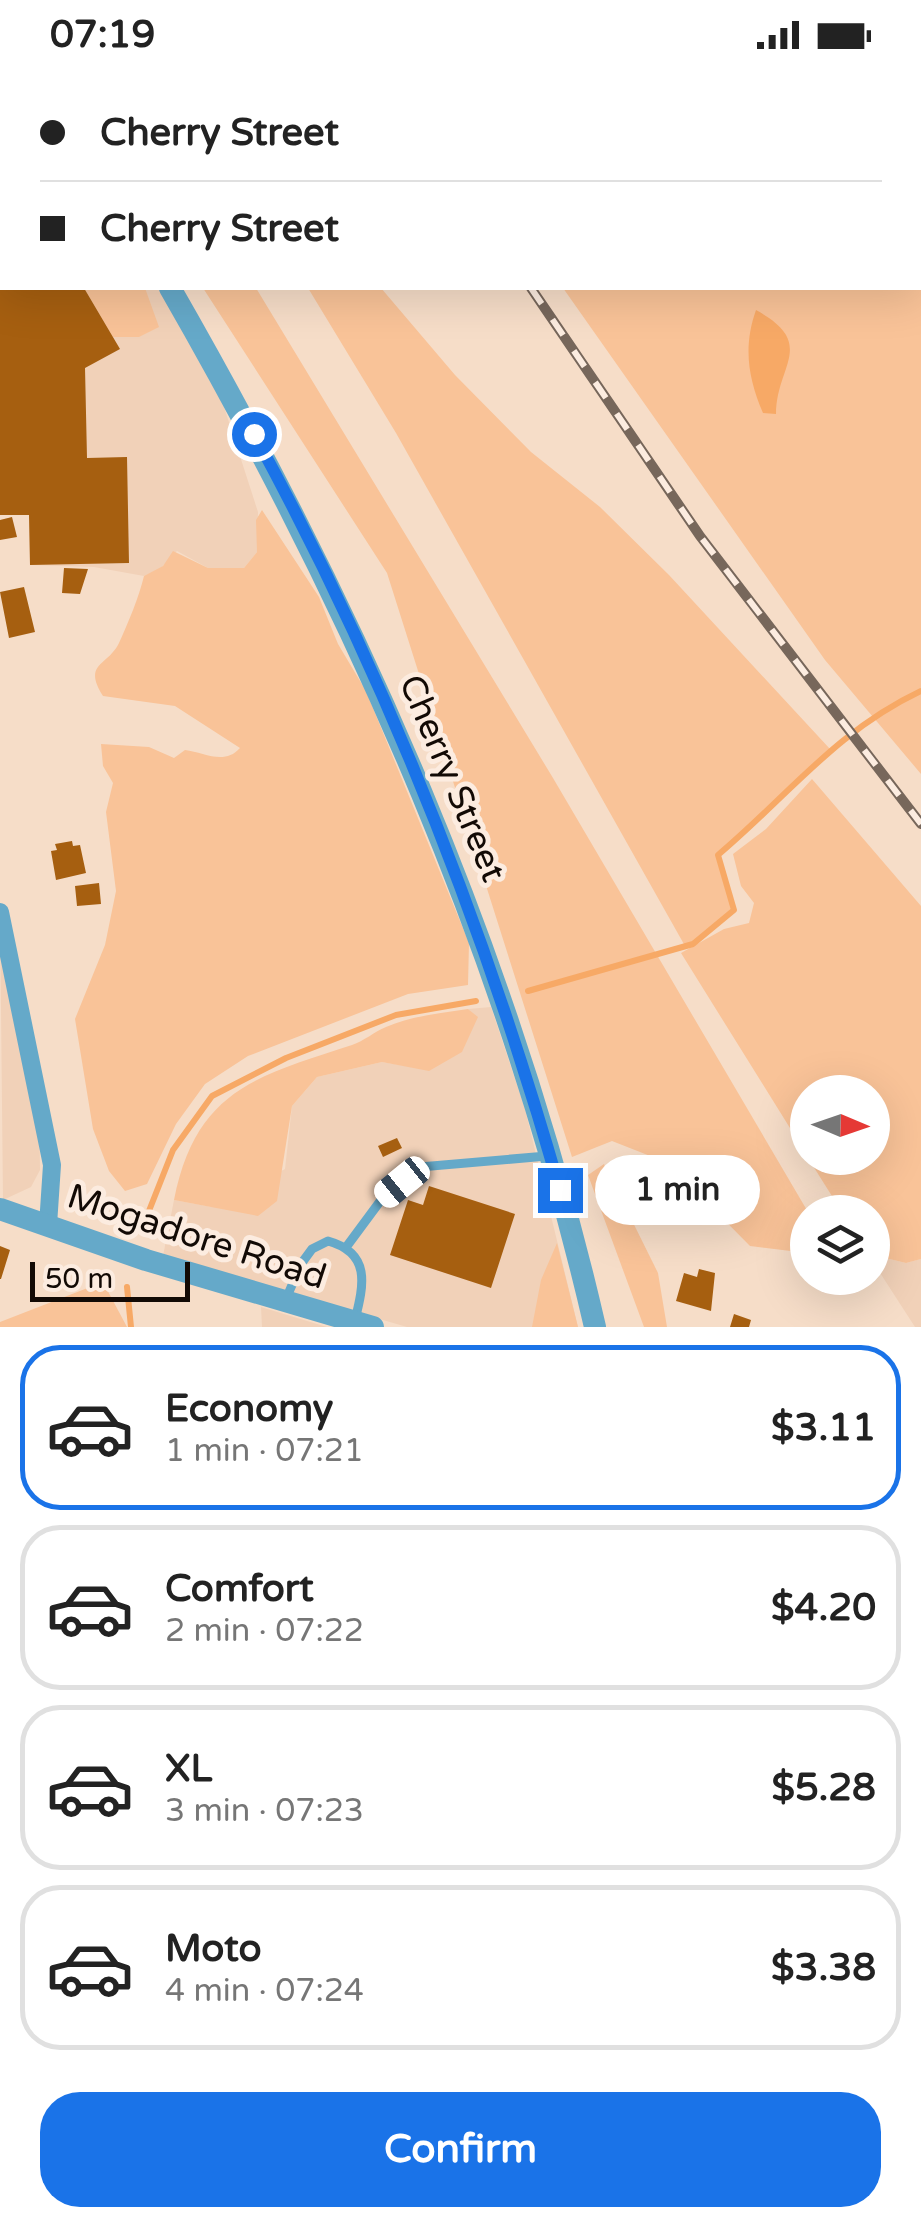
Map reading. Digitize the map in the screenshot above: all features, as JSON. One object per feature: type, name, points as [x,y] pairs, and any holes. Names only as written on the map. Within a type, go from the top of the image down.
[{"type":"street","name":"Cherry Street","points":[[171,290],[310,540],[401,738],[492,968],[550,1156],[595,1327]]},
{"type":"street","points":[[0,912],[52,1165],[48,1225]]},
{"type":"street","name":"Mogadore Road","points":[[0,1210],[364,1324]]},
{"type":"lane","points":[[347,1246],[384,1196],[420,1167],[550,1156]]},
{"type":"lane","points":[[285,1302],[312,1249],[328,1241],[347,1246],[360,1262],[364,1324]]},
{"type":"shaded area","points":[[0,290],[164,290],[215,379],[258,512],[257,552],[244,568],[208,568],[177,551],[160,569],[144,576],[94,567],[30,565],[29,515],[0,515]]},
{"type":"shaded area","points":[[85,290],[146,290],[159,327],[139,337],[113,337]]},
{"type":"shaded area","points":[[204,290],[257,290],[553,778],[798,1195],[790,1195],[790,1251],[750,1246],[668,1163],[612,1141],[572,1157],[387,573]]},
{"type":"shaded area","points":[[309,290],[383,290],[455,375],[531,452],[600,507],[669,575],[830,749],[719,855],[734,910],[693,944],[685,946],[396,433]]},
{"type":"shaded area","points":[[564,290],[921,290],[921,774],[825,660]]},
{"type":"shaded area","points":[[756,310],[775,322],[790,345],[776,414],[763,413],[751,375],[749,337]]},
{"type":"shaded area","points":[[262,510],[319,597],[338,644],[366,691],[469,943],[468,985],[408,994],[248,1056],[205,1084],[176,1124],[147,1184],[125,1191],[109,1171],[93,1129],[75,1019],[105,945],[116,891],[106,812],[113,783],[103,766],[101,744],[149,747],[174,758],[185,750],[221,757],[240,748],[175,706],[103,696],[96,671],[119,643],[144,576],[163,566],[173,551],[208,568],[244,568],[257,552],[256,520]]},
{"type":"shaded area","points":[[812,779],[921,906],[921,1259],[906,1263],[890,1259],[890,1195],[831,1195],[819,1175],[890,1175],[890,1075],[790,1075],[790,1128],[681,953],[724,929],[749,923],[754,903],[741,886],[733,854],[766,829]]},
{"type":"shaded area","points":[[0,912],[39,1100],[40,1170],[31,1187],[3,1200]]},
{"type":"shaded area","points":[[491,1007],[525,1109],[578,1327],[407,1327],[163,1256],[174,1200],[212,1207],[285,1169],[292,1106],[317,1077],[382,1062],[429,1070],[477,1017],[468,1009]]},
{"type":"shaded area","points":[[468,1009],[478,1017],[462,1052],[429,1071],[382,1062],[317,1077],[292,1106],[277,1201],[258,1216],[174,1200],[184,1163],[198,1133],[215,1110],[236,1092],[260,1078],[356,1043],[396,1023]]},
{"type":"shaded area","points":[[604,1164],[658,1273],[667,1327],[644,1327],[588,1175]]},
{"type":"shaded area","points":[[557,1243],[578,1327],[532,1327],[541,1280]]},
{"type":"shaded area","points":[[890,1259],[906,1263],[921,1259],[921,1327],[915,1327],[890,1288]]},
{"type":"shaded area","points":[[103,1282],[127,1327],[0,1327],[0,1322]]},
{"type":"shaded area","points":[[261,1307],[327,1327],[262,1327]]},
{"type":"building","points":[[0,290],[85,290],[120,349],[85,368],[87,458],[127,457],[129,563],[30,565],[29,515],[0,515]]},
{"type":"building","points":[[12,517],[17,537],[0,540],[0,520]]},
{"type":"building","points":[[64,568],[88,569],[80,594],[62,593]]},
{"type":"building","points":[[24,587],[35,632],[9,638],[0,592]]},
{"type":"building","points":[[72,841],[73,846],[80,845],[86,873],[56,880],[51,851],[57,850],[55,844]]},
{"type":"building","points":[[99,883],[101,904],[77,906],[75,886]]},
{"type":"building","points":[[397,1138],[402,1148],[383,1157],[378,1146]]},
{"type":"building","points":[[429,1186],[515,1214],[491,1288],[390,1255],[408,1200],[423,1205]]},
{"type":"building","points":[[0,1246],[10,1250],[1,1279],[0,1279]]},
{"type":"building","points":[[699,1269],[715,1273],[711,1311],[676,1301],[684,1273],[697,1277]]},
{"type":"building","points":[[734,1314],[751,1320],[749,1327],[730,1327]]},
{"type":"waterway","points":[[528,991],[693,944],[734,910],[718,855],[838,745],[863,725],[921,691]]},
{"type":"waterway","points":[[145,1221],[173,1150],[212,1096],[286,1058],[396,1015],[476,1001]]},
{"type":"waterway","points":[[127,1287],[131,1327]]},
{"type":"railway","points":[[532,290],[700,536],[921,824]]},
{"type":"route","points":[[254,434],[356,636],[451,859],[492,968],[560,1190]]}]
